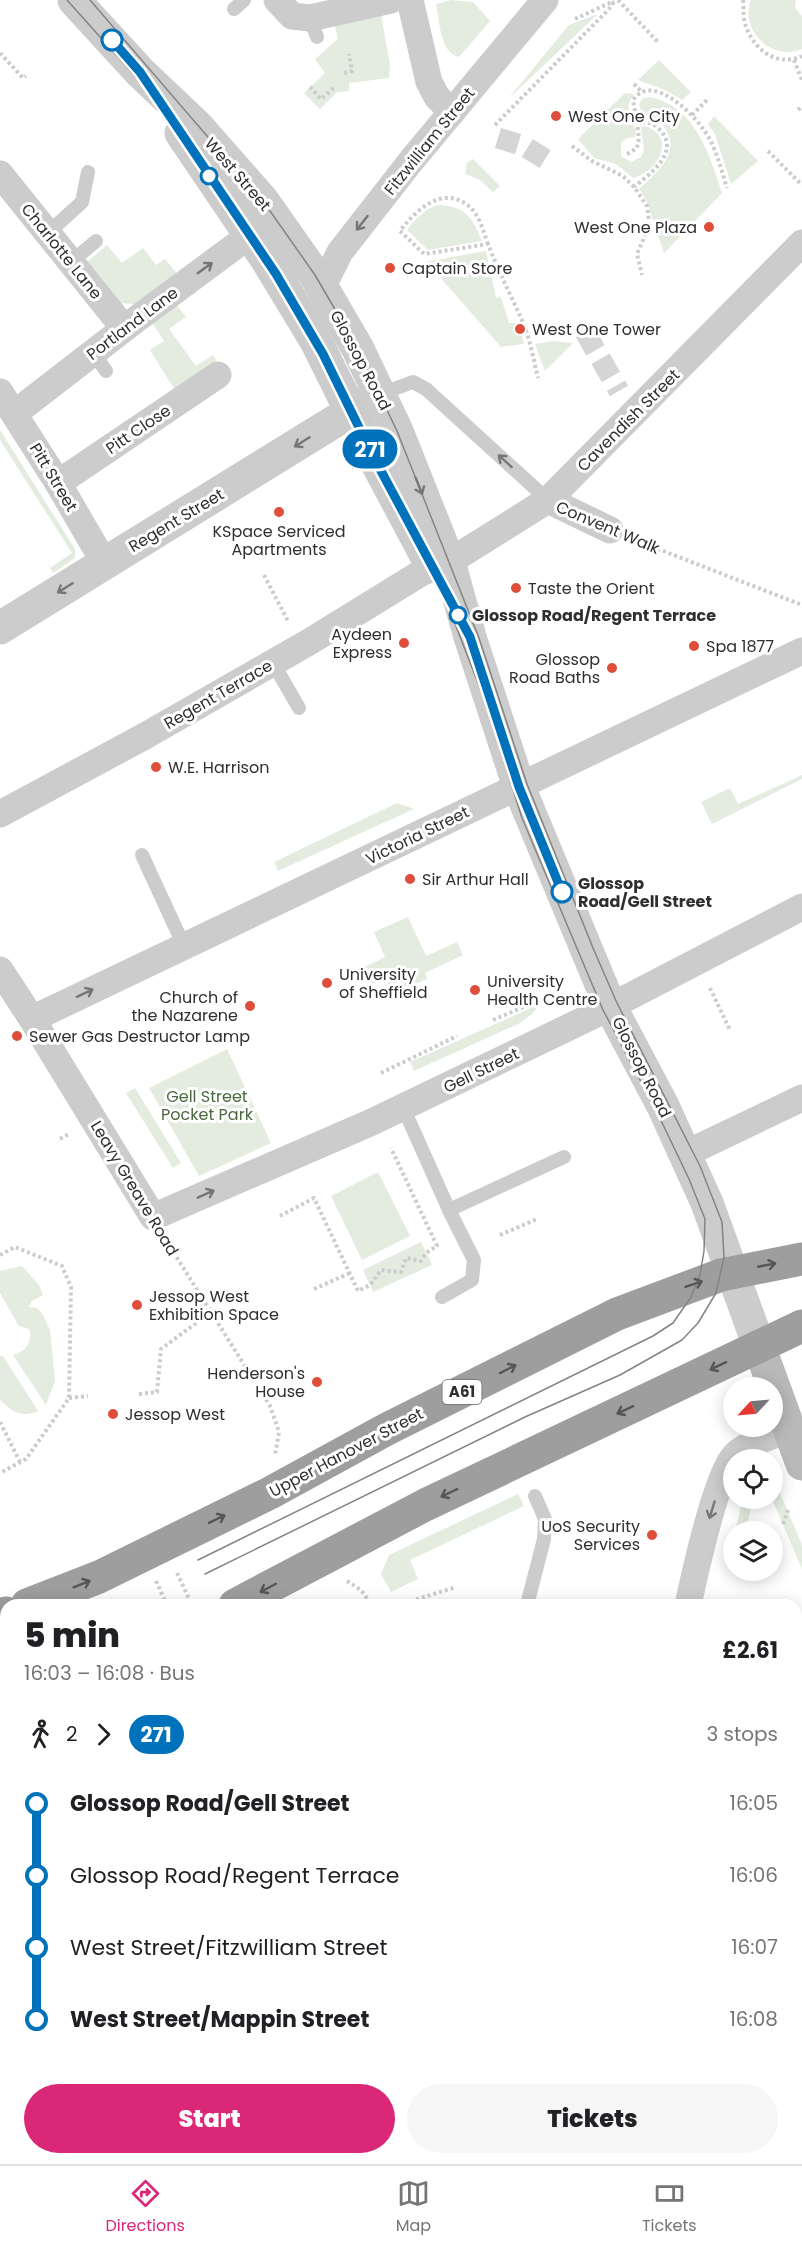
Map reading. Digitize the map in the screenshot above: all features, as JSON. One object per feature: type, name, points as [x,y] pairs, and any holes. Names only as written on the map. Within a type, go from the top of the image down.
[{"type":"highway","name":"Upper Hanover Street","points":[[42,1599],[99,1577],[270,1493],[387,1429],[617,1314],[682,1288],[732,1272],[802,1258]]},
{"type":"highway","points":[[246,1599],[425,1505],[802,1326]]},
{"type":"main road","name":"Glossop Road","points":[[759,1346],[802,1464]]},
{"type":"street","name":"West Street","points":[[74,0],[140,72],[197,126],[246,181],[292,240],[321,288]]},
{"type":"street","points":[[277,0],[292,16],[313,28],[391,0]]},
{"type":"street","points":[[410,0],[429,82],[437,97],[452,112]]},
{"type":"street","name":"Fitzwilliam Street","points":[[321,288],[340,252],[411,161],[545,0]]},
{"type":"street","name":"West Street","points":[[140,72],[293,303]]},
{"type":"street","name":"Charlotte Lane","points":[[0,174],[124,328]]},
{"type":"street","name":"Portland Lane","points":[[7,403],[100,362],[124,328],[250,235]]},
{"type":"street","name":"Cavendish Street","points":[[441,565],[548,500],[802,243]]},
{"type":"street","name":"Glossop Road","points":[[321,288],[358,349],[397,431],[441,565],[470,637],[519,787],[610,1006],[663,1106],[685,1154],[709,1210],[759,1346]]},
{"type":"street","name":"Glossop Road","points":[[293,303],[441,565]]},
{"type":"street","name":"Pitt Close","points":[[58,483],[218,375]]},
{"type":"street","name":"Regent Street","points":[[0,628],[380,394]]},
{"type":"street","name":"Pitt Street","points":[[7,403],[58,483],[105,564]]},
{"type":"street","name":"Convent Walk","points":[[548,500],[610,530]]},
{"type":"street","name":"Regent Terrace","points":[[0,814],[273,663],[441,565]]},
{"type":"street","name":"Victoria Street","points":[[32,1018],[802,651]]},
{"type":"street","name":"Gell Street","points":[[153,1218],[403,1107],[610,1006],[802,907]]},
{"type":"street","name":"Leavy Greave Road","points":[[0,970],[32,1018],[153,1218]]},
{"type":"street","points":[[685,1154],[802,1098]]},
{"type":"street","points":[[690,1599],[710,1514],[725,1469],[734,1455],[753,1444],[790,1430]]},
{"type":"lane","points":[[48,233],[82,202],[88,172]]},
{"type":"lane","points":[[71,262],[96,241]]},
{"type":"lane","name":"Convent Walk","points":[[380,394],[413,382],[426,389],[548,500]]},
{"type":"lane","points":[[273,663],[299,708]]},
{"type":"lane","points":[[142,855],[176,950]]},
{"type":"lane","points":[[403,1107],[448,1210],[474,1260],[472,1280],[442,1297]]},
{"type":"lane","points":[[448,1210],[564,1157]]},
{"type":"lane","points":[[529,1599],[544,1539],[545,1519],[535,1496]]},
{"type":"path","points":[[575,19],[616,0]]},
{"type":"path","points":[[616,0],[658,42]]},
{"type":"path","points":[[495,125],[616,0]]},
{"type":"path","points":[[744,0],[743,15],[746,27],[759,48],[766,54],[778,58],[794,60],[802,56]]},
{"type":"path","points":[[0,53],[23,78],[26,76]]},
{"type":"path","points":[[344,73],[352,72],[349,54]]},
{"type":"path","points":[[794,60],[802,80]]},
{"type":"path","points":[[634,84],[642,92]]},
{"type":"path","points":[[310,87],[321,99],[335,87]]},
{"type":"path","points":[[627,154],[637,148],[639,138],[633,100],[638,93],[648,90],[664,94],[680,104],[709,138],[727,188]]},
{"type":"path","points":[[692,116],[707,100]]},
{"type":"path","points":[[798,110],[802,106]]},
{"type":"path","points":[[634,187],[662,161],[667,150],[666,136],[658,127],[648,122],[637,123]]},
{"type":"path","points":[[572,146],[592,161],[623,176],[647,206],[649,220],[637,254],[642,274]]},
{"type":"path","points":[[768,151],[802,185]]},
{"type":"path","points":[[488,244],[424,254],[400,231],[423,207],[437,200],[453,199],[466,204],[477,216],[488,244],[503,283],[522,320],[538,378]]},
{"type":"path","name":"Convent Walk","points":[[610,530],[802,605]]},
{"type":"path","points":[[264,575],[301,647]]},
{"type":"path","points":[[710,988],[730,1030]]},
{"type":"path","points":[[493,1020],[540,1000]]},
{"type":"path","points":[[381,1073],[457,1036]]},
{"type":"path","points":[[60,1139],[69,1133]]},
{"type":"path","points":[[280,1216],[314,1198],[358,1291],[370,1285],[381,1270],[401,1272],[406,1258],[421,1261],[426,1253],[437,1246],[391,1148]]},
{"type":"path","name":"Leavy Greave Road","points":[[153,1218],[270,1406]]},
{"type":"path","points":[[500,1235],[537,1219]]},
{"type":"path","points":[[0,1255],[15,1247],[63,1266],[71,1287],[69,1398],[26,1460],[0,1473]]},
{"type":"path","points":[[314,1289],[350,1273]]},
{"type":"path","points":[[139,1394],[158,1392],[161,1349],[211,1312]]},
{"type":"path","points":[[69,1398],[88,1396]]},
{"type":"path","points":[[0,1422],[20,1462]]},
{"type":"path","points":[[783,1524],[788,1510]]},
{"type":"path","points":[[418,1599],[456,1587]]},
{"type":"green space","points":[[451,0],[473,2],[490,21],[459,57],[452,54],[444,43],[436,4]]},
{"type":"green space","points":[[751,0],[796,0],[795,8],[802,16],[802,49],[791,52],[780,51],[761,41],[750,22]]},
{"type":"green space","points":[[380,8],[390,65],[389,78],[349,83],[349,91],[337,92],[320,109],[304,93],[325,73],[315,59],[338,39],[333,19]]},
{"type":"green space","points":[[598,14],[508,99],[569,25]]},
{"type":"green space","points":[[659,60],[691,92],[682,100],[665,90],[638,80]]},
{"type":"green space","points":[[625,93],[634,94],[628,105],[636,132],[635,137],[627,138],[621,143],[621,156],[631,162],[641,157],[644,150],[641,127],[646,126],[656,132],[661,139],[662,147],[660,155],[650,169],[633,178],[616,164],[594,158],[578,139]]},
{"type":"green space","points":[[650,97],[666,102],[690,121],[706,148],[722,193],[664,253],[646,199],[639,189],[659,170],[670,147],[670,139],[662,124],[643,117],[639,104],[643,98]]},
{"type":"green space","points":[[714,116],[758,161],[731,184],[715,134],[708,124]]},
{"type":"green space","points":[[473,159],[500,186],[493,192],[480,180],[465,174],[467,163]]},
{"type":"green space","points":[[438,205],[455,208],[466,214],[475,225],[482,241],[428,250],[407,230],[420,215]]},
{"type":"green space","points":[[107,245],[122,263],[143,248],[156,265],[165,259],[179,276],[142,305],[120,303],[87,262]]},
{"type":"green space","points":[[486,251],[496,298],[501,297],[509,323],[518,323],[524,344],[501,347],[424,262]]},
{"type":"green space","points":[[174,302],[186,317],[169,329],[196,366],[213,355],[218,363],[176,392],[150,350],[164,341],[151,321]]},
{"type":"green space","points":[[553,341],[573,343],[545,371],[535,344]]},
{"type":"green space","points":[[0,430],[75,549],[75,558],[53,573],[50,568],[72,553],[0,440]]},
{"type":"green space","points":[[802,775],[802,779],[712,824],[701,802],[730,788],[738,804]]},
{"type":"green space","points":[[397,803],[414,809],[278,871],[274,862]]},
{"type":"green space","points":[[408,917],[426,956],[457,942],[463,955],[425,973],[427,979],[393,994],[385,978],[369,985],[362,968],[385,957],[374,932]]},
{"type":"green space","points":[[540,1004],[520,1023],[414,1071],[410,1062]]},
{"type":"green space","name":"Gell Street Pocket Park","points":[[227,1049],[271,1143],[199,1176],[149,1088]]},
{"type":"green space","points":[[135,1088],[181,1163],[173,1168],[126,1093]]},
{"type":"green space","points":[[378,1172],[410,1236],[362,1260],[331,1196]]},
{"type":"green space","points":[[421,1242],[432,1265],[373,1292],[363,1270]]},
{"type":"green space","points":[[22,1266],[39,1285],[43,1295],[32,1301],[29,1307],[37,1308],[42,1313],[50,1330],[55,1381],[46,1405],[13,1355],[22,1352],[27,1346],[30,1338],[29,1329],[19,1326],[0,1293],[0,1271]]},
{"type":"green space","points":[[0,1356],[3,1356],[38,1411],[27,1414],[18,1413],[0,1400]]},
{"type":"green space","points":[[518,1494],[524,1506],[410,1560],[418,1579],[391,1592],[381,1574],[389,1555]]},
{"type":"green space","points":[[783,1500],[802,1545],[802,1569],[783,1521],[776,1509],[783,1509]]},
{"type":"green space","points":[[740,1509],[751,1509],[748,1521],[737,1521]]},
{"type":"tunnel","points":[[498,138],[524,146],[553,164]]},
{"type":"tunnel","points":[[585,332],[619,391]]},
{"type":"tram line","points":[[67,0],[136,77],[210,177],[267,260],[316,341],[373,456],[433,567],[485,701],[522,818],[603,1010],[656,1110],[689,1179],[705,1219],[704,1251],[700,1275],[691,1297],[673,1323],[653,1336],[198,1560]]},
{"type":"tram line","points":[[90,0],[263,201],[315,275],[358,349],[397,431],[479,638],[527,784],[593,948],[617,1003],[700,1166],[722,1222],[724,1257],[716,1293],[698,1323],[682,1340],[620,1375],[525,1417],[205,1574]]},
{"type":"bus line","name":"271","points":[[112,40],[140,72],[267,260],[323,354],[373,456],[470,637],[519,787],[562,892]]},
{"type":"place","name":"West One City","points":[[556,116]]},
{"type":"place","name":"West One Plaza","points":[[709,227]]},
{"type":"place","name":"Captain Store","points":[[390,268]]},
{"type":"place","name":"West One Tower","points":[[520,329]]},
{"type":"place","name":"KSpace Serviced Apartments","points":[[279,512]]},
{"type":"place","name":"Taste the Orient","points":[[516,588]]},
{"type":"place","name":"Glossop Road/Regent Terrace","points":[[458,615]]},
{"type":"place","name":"Aydeen Express","points":[[404,643]]},
{"type":"place","name":"Spa 1877","points":[[694,646]]},
{"type":"place","name":"Glossop Road Baths","points":[[612,668]]},
{"type":"place","name":"W.E. Harrison","points":[[156,767]]},
{"type":"place","name":"Sir Arthur Hall","points":[[410,879]]},
{"type":"place","name":"Glossop Road/Gell Street","points":[[562,892]]},
{"type":"place","name":"University of Sheffield","points":[[327,983]]},
{"type":"place","name":"University Health Centre","points":[[475,990]]},
{"type":"place","name":"Church of the Nazarene","points":[[250,1006]]},
{"type":"place","name":"Sewer Gas Destructor Lamp","points":[[17,1036]]},
{"type":"place","name":"Jessop West Exhibition Space","points":[[137,1305]]},
{"type":"place","name":"Henderson's House","points":[[317,1382]]},
{"type":"place","name":"Jessop West","points":[[113,1414]]},
{"type":"place","name":"UoS Security Services","points":[[652,1535]]}]
